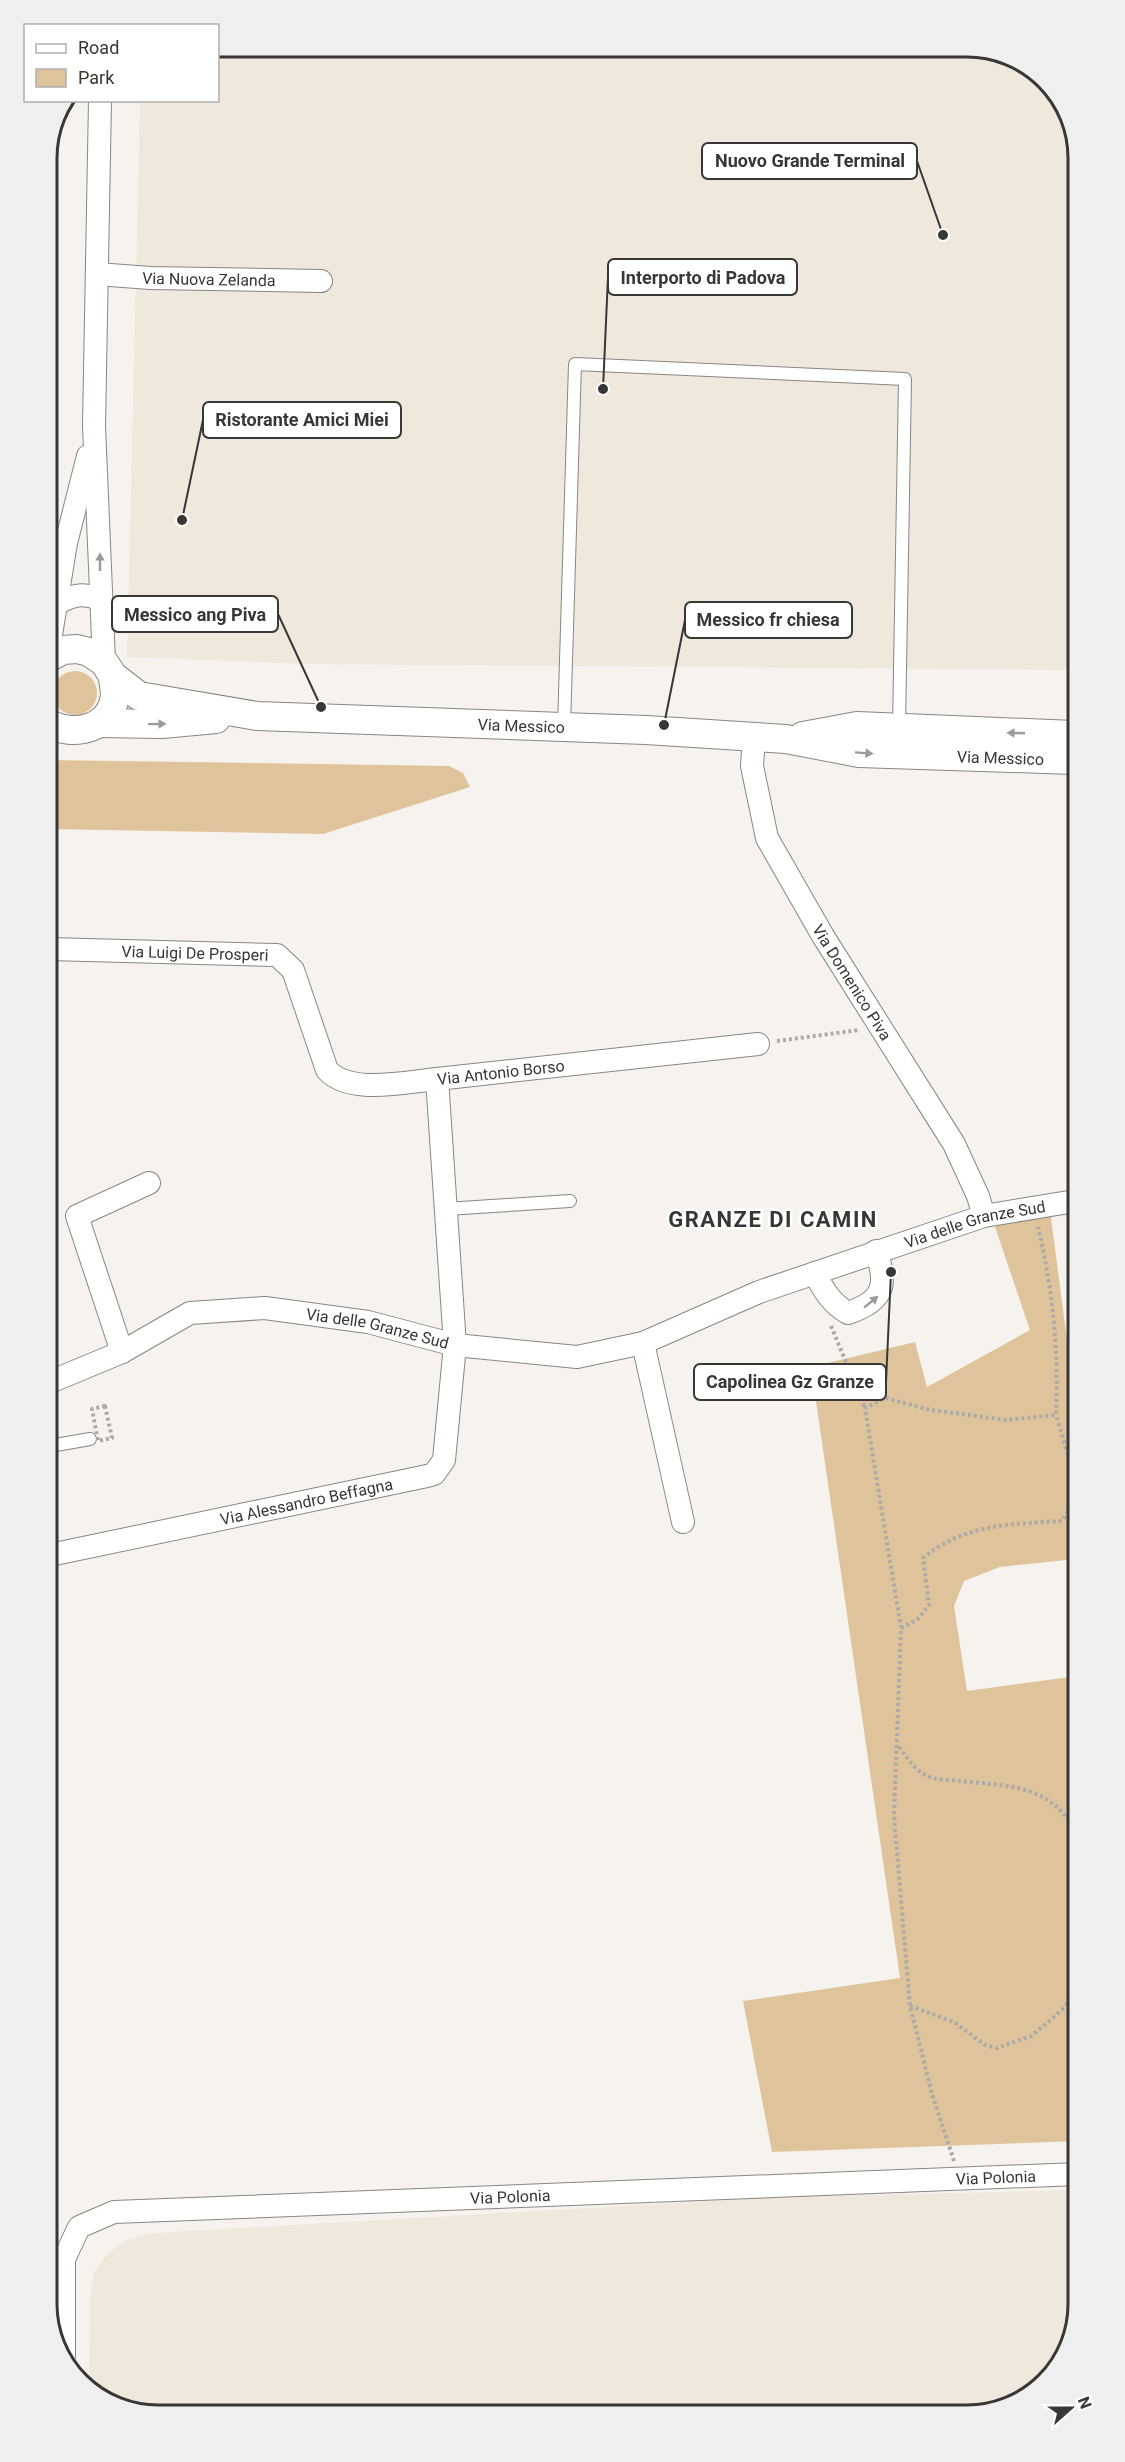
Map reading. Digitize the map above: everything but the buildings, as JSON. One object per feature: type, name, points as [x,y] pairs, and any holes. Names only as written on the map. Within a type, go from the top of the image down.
[{"type":"street","points":[[99,723],[111,709],[115,696],[108,669],[100,600],[94,426],[100,102]]},
{"type":"street","name":"Via Nuova Zelanda","points":[[98,274],[150,278],[321,281]]},
{"type":"street","points":[[57,596],[94,426]]},
{"type":"street","points":[[57,604],[69,597],[89,594],[100,600]]},
{"type":"street","name":"Via Messico","points":[[57,653],[63,650],[77,649],[89,652],[139,696],[257,716]]},
{"type":"street","name":"Via Messico","points":[[57,729],[74,732],[86,730],[99,723],[162,724],[257,716],[754,737],[786,739],[859,753],[1068,760]]},
{"type":"street","name":"Via Messico","points":[[786,739],[857,726],[1068,735]]},
{"type":"street","name":"Via Domenico Piva","points":[[754,737],[752,766],[767,838],[879,1027],[954,1144],[978,1196],[984,1216]]},
{"type":"street","name":"Via Luigi De Prosperi","points":[[57,949],[277,955],[293,970],[327,1070],[336,1079],[359,1085],[437,1079]]},
{"type":"street","name":"Via Antonio Borso","points":[[455,1345],[437,1079],[758,1044]]},
{"type":"street","points":[[122,1352],[77,1216],[149,1183]]},
{"type":"street","name":"Via delle Granze Sud","points":[[57,1379],[122,1352],[190,1313],[265,1308],[368,1322],[455,1345],[577,1357],[643,1343],[759,1293],[876,1251],[984,1216],[1068,1202]]},
{"type":"street","points":[[815,1273],[827,1294],[839,1308],[848,1313],[865,1308],[878,1297],[882,1269],[876,1251]]},
{"type":"street","points":[[643,1343],[684,1522]]},
{"type":"street","name":"Via Alessandro Beffagna","points":[[57,1554],[434,1474],[444,1460],[455,1345]]},
{"type":"street","name":"Via Polonia","points":[[64,2341],[64,2259],[79,2227],[114,2212],[1068,2174]]},
{"type":"lane","points":[[564,728],[574,364],[905,379],[899,728]]},
{"type":"lane","points":[[446,1209],[570,1201]]},
{"type":"lane","points":[[57,1445],[90,1439]]},
{"type":"path","points":[[758,1044],[879,1027]]},
{"type":"path","points":[[1033,1206],[1045,1256],[1059,1361],[1056,1415],[1068,1457]]},
{"type":"path","points":[[827,1294],[824,1308],[865,1408],[901,1628],[896,1711],[898,1746],[894,1816],[910,2006],[932,2094],[959,2177]]},
{"type":"path","points":[[865,1408],[885,1398],[931,1410],[1006,1420],[1056,1415]]},
{"type":"path","points":[[105,1406],[112,1438],[98,1441],[92,1409],[105,1406]]},
{"type":"path","points":[[901,1628],[916,1620],[929,1605],[923,1558],[942,1543],[998,1524],[1062,1521],[1068,1514]]},
{"type":"path","points":[[898,1746],[914,1768],[932,1778],[1024,1788],[1046,1798],[1062,1810],[1068,1820]]},
{"type":"path","points":[[910,2006],[954,2022],[985,2045],[997,2048],[1031,2036],[1066,2006],[1068,2001]]},
{"type":"shaded area","points":[[219,57],[974,57],[999,62],[1028,78],[1047,97],[1058,113],[1063,126],[1068,158],[1068,670],[305,664],[127,657],[140,102],[219,102]]},
{"type":"shaded area","points":[[1068,2190],[1067,2317],[1060,2343],[1043,2371],[1017,2391],[999,2400],[980,2404],[151,2405],[119,2397],[89,2377],[90,2300],[94,2273],[108,2253],[127,2240],[153,2233],[780,2197]]},
{"type":"green space","points":[[66,672],[84,672],[96,684],[96,702],[84,714],[66,714],[57,706],[57,680]]},
{"type":"green space","points":[[57,760],[449,766],[463,773],[470,787],[323,834],[57,829]]},
{"type":"green space","points":[[1050,1210],[1068,1348],[1068,1560],[1000,1567],[964,1581],[954,1606],[967,1691],[1068,1677],[1068,2141],[772,2152],[743,2001],[900,1978],[811,1367],[915,1342],[927,1387],[1030,1330],[991,1215]]},
{"type":"place","name":"Nuovo Grande Terminal","points":[[943,235]]},
{"type":"place","name":"Interporto di Padova","points":[[603,389]]},
{"type":"place","name":"Ristorante Amici Miei","points":[[182,520]]},
{"type":"place","name":"Messico ang Piva","points":[[321,707]]},
{"type":"place","name":"Messico fr chiesa","points":[[664,725]]},
{"type":"place","name":"Capolinea Gz Granze","points":[[891,1272]]},
{"type":"district","name":"GRANZE DI CAMIN","points":[[773,1219]]}]
